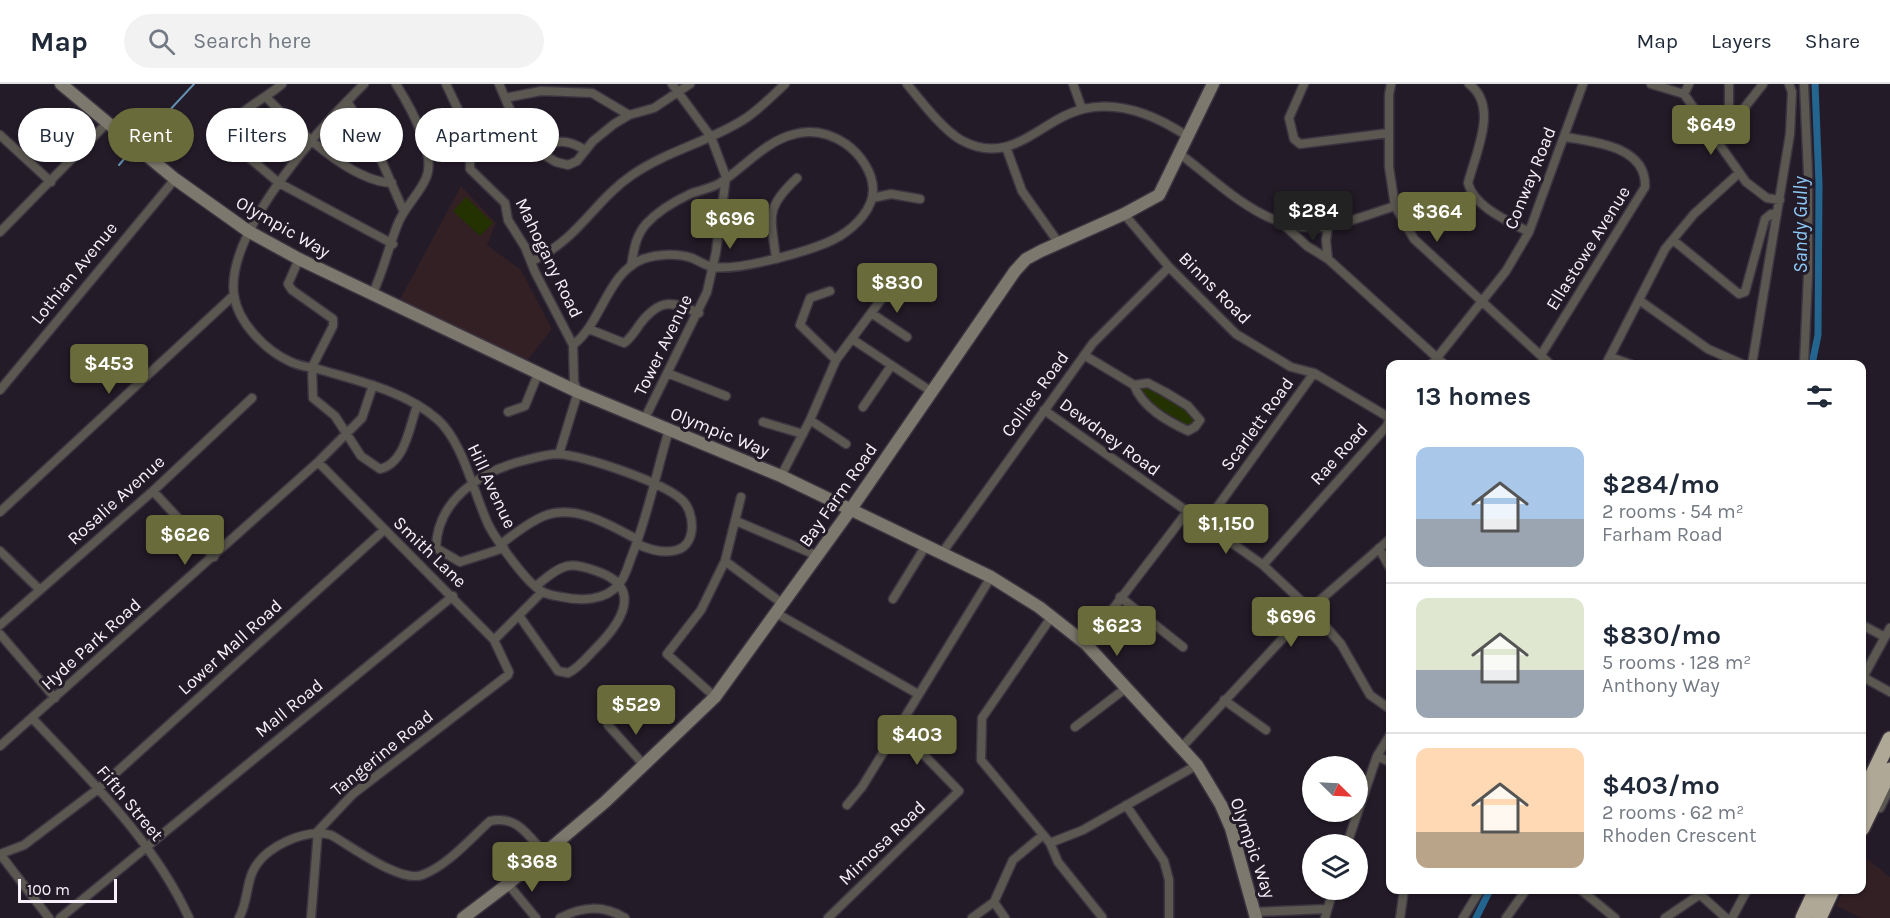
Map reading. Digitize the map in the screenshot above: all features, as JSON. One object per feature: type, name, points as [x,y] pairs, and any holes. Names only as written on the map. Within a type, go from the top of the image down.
[{"type":"highway","points":[[1871,804],[1890,739]]},
{"type":"highway","points":[[1871,804],[1890,770]]},
{"type":"highway","points":[[1803,918],[1814,894]]},
{"type":"highway","points":[[1819,918],[1830,894]]},
{"type":"street","name":"Olympic Way","points":[[62,84],[175,179],[248,231],[299,259],[538,374],[781,476],[851,509],[925,547],[991,577],[1052,616],[1086,644],[1197,765],[1221,805],[1231,828],[1256,915]]},
{"type":"street","points":[[282,84],[267,98],[232,121],[226,129],[226,138],[279,183],[393,244]]},
{"type":"street","points":[[0,512],[234,295],[236,266],[248,231],[279,183],[313,139],[364,84]]},
{"type":"street","points":[[372,295],[404,212],[427,177],[429,164],[417,123],[396,84]]},
{"type":"street","name":"Mahogany Road","points":[[446,84],[470,135],[470,169],[505,202],[508,220],[532,261],[539,280],[573,345],[574,382],[578,392]]},
{"type":"street","points":[[500,84],[509,108]]},
{"type":"street","name":"Tower Avenue","points":[[644,420],[699,313],[713,267],[726,177],[711,137],[672,84]]},
{"type":"street","points":[[556,162],[568,165],[577,161],[585,150],[607,130],[629,115],[654,108],[680,93],[690,84]]},
{"type":"street","points":[[532,261],[553,251],[632,175],[680,148],[711,137],[744,120],[785,84]]},
{"type":"street","points":[[1073,84],[1082,109]]},
{"type":"street","name":"Bay Farm Road","points":[[463,918],[544,853],[644,765],[715,697],[818,556],[1015,271],[1026,259],[1058,242],[1124,214],[1159,195],[1213,84]]},
{"type":"street","points":[[1304,84],[1289,118],[1294,140],[1300,144],[1389,133]]},
{"type":"street","points":[[1391,84],[1389,167],[1395,206],[1414,239],[1481,303],[1546,360]]},
{"type":"street","points":[[1469,84],[1481,96],[1485,112],[1468,183],[1470,192],[1477,200],[1529,232]]},
{"type":"street","name":"Conway Road","points":[[1438,360],[1506,271],[1529,232],[1583,84]]},
{"type":"street","points":[[1651,84],[1684,94],[1739,173],[1761,194],[1780,200]]},
{"type":"street","points":[[1684,94],[1689,84]]},
{"type":"street","points":[[1729,84],[1729,106],[1734,121]]},
{"type":"street","points":[[1715,138],[1734,121],[1763,84]]},
{"type":"street","points":[[1753,360],[1790,134],[1792,92],[1789,84]]},
{"type":"street","points":[[1804,84],[1808,173],[1808,275],[1804,360]]},
{"type":"street","points":[[912,86],[963,141],[985,148],[1006,147],[1082,109],[1102,107],[1131,110],[1167,123],[1187,136]]},
{"type":"street","points":[[505,98],[541,91],[592,93],[629,115]]},
{"type":"street","points":[[267,98],[288,120],[338,162],[353,171],[383,183],[392,183]]},
{"type":"street","points":[[347,101],[392,183],[404,212]]},
{"type":"street","points":[[0,232],[107,123]]},
{"type":"street","points":[[573,345],[590,329],[605,299],[631,266],[636,236],[647,223],[683,198],[720,183],[784,137],[814,132],[826,134],[854,149],[870,175],[872,198],[862,217],[840,236],[776,259],[713,267],[689,257],[662,254],[631,266]]},
{"type":"street","points":[[0,135],[51,182]]},
{"type":"street","name":"Ellastowe Avenue","points":[[1541,355],[1645,187],[1646,173],[1642,165],[1631,156],[1602,143],[1565,137]]},
{"type":"street","points":[[559,141],[565,141],[585,150]]},
{"type":"street","points":[[1006,147],[1022,191],[1058,242]]},
{"type":"street","points":[[1180,154],[1252,209],[1285,226],[1306,246],[1328,259],[1435,360]]},
{"type":"street","points":[[1609,360],[1665,249],[1694,214],[1739,173]]},
{"type":"street","points":[[776,259],[772,208],[778,196],[797,178]]},
{"type":"street","name":"Lothian Avenue","points":[[0,390],[175,179]]},
{"type":"street","points":[[872,198],[891,194],[920,199]]},
{"type":"street","points":[[1285,226],[1328,227],[1395,206]]},
{"type":"street","name":"Binns Road","points":[[1124,214],[1169,267],[1236,334],[1291,367],[1314,373],[1386,416]]},
{"type":"street","points":[[1673,240],[1739,294],[1745,292],[1765,219],[1770,214],[1777,214]]},
{"type":"street","points":[[1328,227],[1328,259]]},
{"type":"street","points":[[299,259],[288,284],[292,290],[333,319],[333,326],[312,367],[313,398],[335,416],[368,463],[380,469],[392,466],[399,457],[417,406]]},
{"type":"street","name":"Collies Road","points":[[942,553],[1083,355],[1169,267]]},
{"type":"street","points":[[781,476],[810,420],[836,360],[889,289]]},
{"type":"street","points":[[830,291],[810,298],[800,325],[836,360]]},
{"type":"street","name":"Hill Avenue","points":[[234,295],[255,335],[273,352],[294,364],[373,385],[417,406],[438,420],[460,455],[489,527],[502,546],[539,589]]},
{"type":"street","points":[[1639,300],[1708,349],[1733,360]]},
{"type":"street","points":[[590,329],[624,343],[649,314],[667,303],[676,303],[699,313]]},
{"type":"street","points":[[872,313],[907,337]]},
{"type":"street","points":[[852,339],[932,392]]},
{"type":"street","points":[[1083,355],[1134,385],[1148,383],[1188,406],[1200,420],[1188,431],[1161,416],[1138,396],[1134,385]]},
{"type":"street","points":[[863,407],[891,366]]},
{"type":"street","points":[[667,373],[726,396]]},
{"type":"street","name":"Scarlett Road","points":[[1205,524],[1314,373]]},
{"type":"street","points":[[508,412],[525,406],[538,374]]},
{"type":"street","name":"Hyde Park Road","points":[[0,746],[214,557],[348,433],[362,418],[373,385]]},
{"type":"street","points":[[559,454],[578,392]]},
{"type":"street","name":"Rosalie Avenue","points":[[0,625],[153,491],[252,398]]},
{"type":"street","name":"Dewdney Road","points":[[1044,410],[1263,565],[1310,609],[1341,645],[1370,695],[1386,706]]},
{"type":"street","points":[[810,420],[846,444]]},
{"type":"street","points":[[763,422],[803,434]]},
{"type":"street","name":"Rae Road","points":[[1263,565],[1386,426]]},
{"type":"street","points":[[539,589],[578,600],[603,596],[619,585],[637,542],[669,430]]},
{"type":"street","points":[[559,454],[655,483],[684,501],[691,513],[692,528],[686,544],[678,550],[665,552],[637,542],[606,524],[584,516],[561,512],[544,516],[502,546],[459,562],[436,548],[436,533],[444,516],[456,497],[472,483],[500,467],[559,454]]},
{"type":"street","name":"Smith Lane","points":[[318,462],[494,640],[509,672]]},
{"type":"street","points":[[153,491],[214,557]]},
{"type":"street","points":[[715,697],[667,654],[701,610],[725,561],[741,497]]},
{"type":"street","points":[[1086,644],[1186,512]]},
{"type":"street","points":[[736,521],[818,556]]},
{"type":"street","name":"Lower Mall Road","points":[[0,854],[24,845],[98,789],[384,530]]},
{"type":"street","points":[[1182,747],[1310,609],[1386,542]]},
{"type":"street","points":[[893,599],[925,547]]},
{"type":"street","points":[[1379,548],[1386,561]]},
{"type":"street","points":[[0,551],[39,590]]},
{"type":"street","points":[[725,561],[780,608],[918,694]]},
{"type":"street","points":[[494,640],[520,617],[553,573],[568,566],[586,567],[610,576],[619,585],[624,598],[620,621],[568,674],[558,671],[520,617]]},
{"type":"street","points":[[847,805],[862,787],[991,577]]},
{"type":"street","name":"Mall Road","points":[[60,918],[453,597]]},
{"type":"street","points":[[1120,597],[1183,647]]},
{"type":"street","points":[[1052,616],[982,718],[981,760],[1032,818],[1050,843],[1058,862],[1102,917]]},
{"type":"street","points":[[1866,627],[1885,637]]},
{"type":"street","points":[[1866,671],[1890,628]]},
{"type":"street","points":[[0,634],[55,698]]},
{"type":"street","name":"Tangerine Road","points":[[318,831],[353,794],[509,672]]},
{"type":"street","points":[[1866,680],[1890,692]]},
{"type":"street","points":[[1075,727],[1126,688]]},
{"type":"street","points":[[1224,700],[1266,730]]},
{"type":"street","name":"Fifth Street","points":[[33,718],[146,846],[174,885],[189,918]]},
{"type":"street","points":[[608,725],[644,765]]},
{"type":"street","name":"Mimosa Road","points":[[828,918],[958,792],[958,789],[926,757],[896,731]]},
{"type":"street","points":[[1350,834],[1377,756],[1386,741]]},
{"type":"street","points":[[1377,756],[1386,760]]},
{"type":"street","points":[[1050,843],[1083,830],[1197,765]]},
{"type":"street","points":[[1890,788],[1871,804],[1890,812]]},
{"type":"street","points":[[1126,806],[1164,861],[1169,880],[1169,918]]},
{"type":"street","points":[[239,918],[258,861],[287,842],[318,831],[331,835],[405,875],[420,876],[435,868],[490,821],[499,819],[510,819],[518,824],[544,853]]},
{"type":"street","points":[[311,918],[318,831]]},
{"type":"street","points":[[972,918],[994,902],[1013,860],[1043,835]]},
{"type":"street","points":[[0,854],[49,918]]},
{"type":"street","points":[[508,884],[536,918]]},
{"type":"street","points":[[1403,916],[1404,894]]},
{"type":"street","points":[[1463,918],[1478,894]]},
{"type":"street","points":[[1506,918],[1523,894]]},
{"type":"street","points":[[1586,894],[1613,917]]},
{"type":"street","points":[[1665,918],[1695,894]]},
{"type":"street","points":[[1699,894],[1726,918]]},
{"type":"street","points":[[1732,918],[1745,894]]},
{"type":"street","points":[[994,902],[1005,918]]},
{"type":"street","points":[[560,918],[572,912],[599,907],[626,918]]},
{"type":"street","points":[[1256,915],[1326,914]]},
{"type":"shaded area","points":[[461,186],[496,223],[487,245],[521,270],[552,329],[525,363],[398,303]]},
{"type":"shaded area","points":[[1866,858],[1890,877],[1890,918],[1861,918],[1836,906],[1842,894],[1866,894]]},
{"type":"green space","points":[[466,197],[493,223],[480,236],[453,211]]},
{"type":"green space","points":[[1145,386],[1193,413],[1196,417],[1194,423],[1187,425],[1147,402],[1139,389]]},
{"type":"waterway","points":[[172,108],[194,84]]},
{"type":"waterway","name":"Sandy Gully","points":[[1813,360],[1818,335],[1819,184],[1815,84]]},
{"type":"waterway","name":"Sandy Gully","points":[[1476,918],[1488,894]]}]
